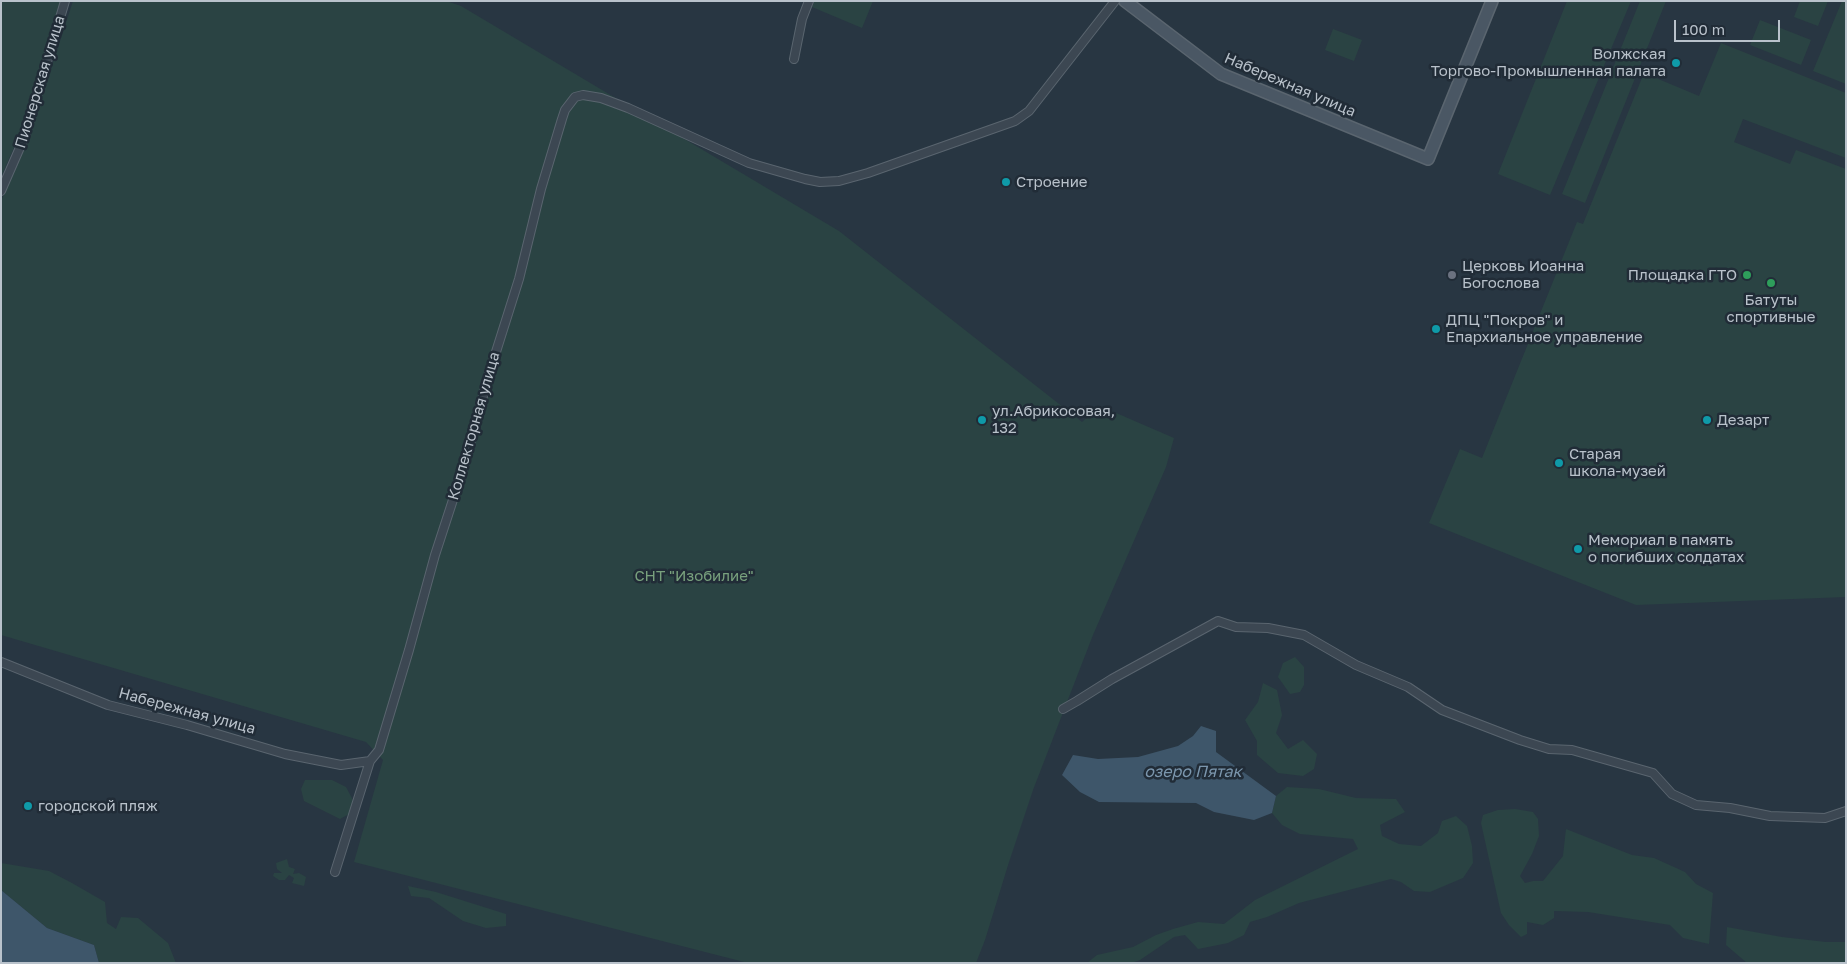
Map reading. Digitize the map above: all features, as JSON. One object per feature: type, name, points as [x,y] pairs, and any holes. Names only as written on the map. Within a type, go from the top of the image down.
[{"type":"street","name":"Пионерская улица","points":[[1,190],[25,136],[65,1]]},
{"type":"street","points":[[794,59],[802,19],[809,1]]},
{"type":"street","name":"Коллекторная улица","points":[[335,872],[370,762],[379,750],[435,555],[464,466],[489,374],[519,279],[541,190],[562,119],[565,110],[575,97],[583,95],[601,98],[628,108],[749,163],[820,182],[839,180],[868,173],[1015,121],[1029,111],[1115,1]]},
{"type":"street","name":"Набережная улица","points":[[1125,1],[1221,74],[1428,159],[1492,1]]},
{"type":"street","points":[[1063,709],[1112,679],[1218,620],[1236,627],[1268,628],[1304,635],[1356,665],[1408,687],[1442,710],[1549,749],[1572,750],[1653,773],[1672,794],[1696,805],[1730,808],[1770,816],[1825,818],[1846,811]]},
{"type":"street","name":"Набережная улица","points":[[1,662],[108,705],[284,754],[341,765],[370,762]]},
{"type":"green space","points":[[1,1],[61,1],[25,123],[1,177]]},
{"type":"green space","name":"СНТ \"Изобилие\"","points":[[73,1],[446,1],[461,6],[839,231],[1082,422],[1100,406],[1174,438],[1166,467],[1093,635],[1033,790],[976,963],[748,963],[354,862],[383,760],[366,742],[1,635],[1,201],[29,137]]},
{"type":"green space","points":[[814,1],[873,1],[862,28],[812,7]]},
{"type":"green space","points":[[1567,1],[1631,1],[1550,195],[1498,174]]},
{"type":"green space","points":[[1640,1],[1666,1],[1585,203],[1562,194]]},
{"type":"green space","points":[[1800,1],[1828,1],[1818,26],[1794,17]]},
{"type":"green space","points":[[1842,1],[1846,1],[1846,84],[1813,71]]},
{"type":"green space","points":[[1760,20],[1811,40],[1801,65],[1750,45]]},
{"type":"green space","points":[[1333,29],[1362,40],[1354,61],[1325,50]]},
{"type":"green space","points":[[1721,43],[1846,93],[1846,158],[1743,119],[1734,142],[1790,164],[1796,150],[1846,169],[1846,597],[1636,605],[1429,523],[1460,449],[1482,458],[1577,222],[1583,224],[1644,73],[1699,96]]},
{"type":"green space","points":[[1295,657],[1304,667],[1304,685],[1300,692],[1290,694],[1278,677],[1283,663]]},
{"type":"green space","points":[[1263,683],[1277,690],[1282,715],[1276,733],[1288,749],[1303,740],[1317,754],[1314,769],[1303,776],[1278,773],[1257,755],[1257,741],[1245,720],[1258,702]]},
{"type":"green space","points":[[305,780],[332,780],[346,787],[354,802],[351,813],[340,819],[304,801],[301,789]]},
{"type":"green space","points":[[1287,787],[1319,789],[1356,798],[1396,799],[1405,812],[1380,825],[1382,836],[1399,844],[1421,846],[1438,833],[1442,821],[1456,816],[1467,826],[1472,846],[1473,863],[1463,878],[1430,892],[1414,891],[1401,882],[1391,879],[1299,903],[1250,922],[1244,935],[1228,943],[1198,949],[1185,935],[1174,937],[1140,960],[1131,963],[1087,963],[1097,955],[1133,947],[1156,935],[1173,929],[1198,922],[1224,924],[1255,900],[1358,849],[1353,839],[1300,834],[1282,825],[1272,813],[1276,796]]},
{"type":"green space","points":[[1515,809],[1533,812],[1538,819],[1539,836],[1520,876],[1525,883],[1543,881],[1563,856],[1566,829],[1632,855],[1654,858],[1685,872],[1696,884],[1713,893],[1709,944],[1683,938],[1670,925],[1588,912],[1554,911],[1554,918],[1543,925],[1527,922],[1527,934],[1521,937],[1509,925],[1501,913],[1481,823],[1483,815],[1498,810]]},
{"type":"green space","points":[[287,859],[289,867],[295,869],[293,874],[299,873],[306,877],[304,886],[292,883],[294,878],[289,875],[285,880],[279,880],[273,876],[274,873],[282,873],[277,869],[276,863]]},
{"type":"green space","points":[[1,863],[49,871],[72,883],[105,902],[107,923],[116,929],[121,917],[138,918],[168,943],[176,963],[99,963],[94,945],[47,928],[1,890]]},
{"type":"green space","points":[[408,886],[436,892],[506,914],[506,926],[486,928],[463,921],[429,898],[411,896]]},
{"type":"green space","points":[[1727,927],[1782,937],[1826,942],[1846,942],[1846,963],[1747,963],[1726,945]]},
{"type":"water","name":"озеро Пятак","points":[[1201,726],[1216,731],[1216,752],[1276,796],[1272,813],[1254,820],[1214,812],[1196,803],[1099,802],[1080,792],[1062,775],[1073,755],[1098,759],[1138,757],[1178,746],[1193,736]]},
{"type":"water","points":[[1,890],[47,928],[94,945],[99,963],[1,963]]},
{"type":"place","name":"Волжская Торгово-Промышленная палата","points":[[1676,63]]},
{"type":"place","name":"Строение","points":[[1006,182]]},
{"type":"place","name":"Церковь Иоанна Богослова","points":[[1452,275]]},
{"type":"place","name":"Площадка ГТО","points":[[1747,275]]},
{"type":"place","name":"Батуты спортивные","points":[[1771,283]]},
{"type":"place","name":"ДПЦ \"Покров\" и Епархиальное управление","points":[[1436,329]]},
{"type":"place","name":"ул.Абрикосовая, 132","points":[[982,420]]},
{"type":"place","name":"Дезарт","points":[[1707,420]]},
{"type":"place","name":"Старая школа-музей","points":[[1559,463]]},
{"type":"place","name":"Мемориал в память о погибших солдатах","points":[[1578,549]]},
{"type":"place","name":"городской пляж","points":[[28,806]]}]
